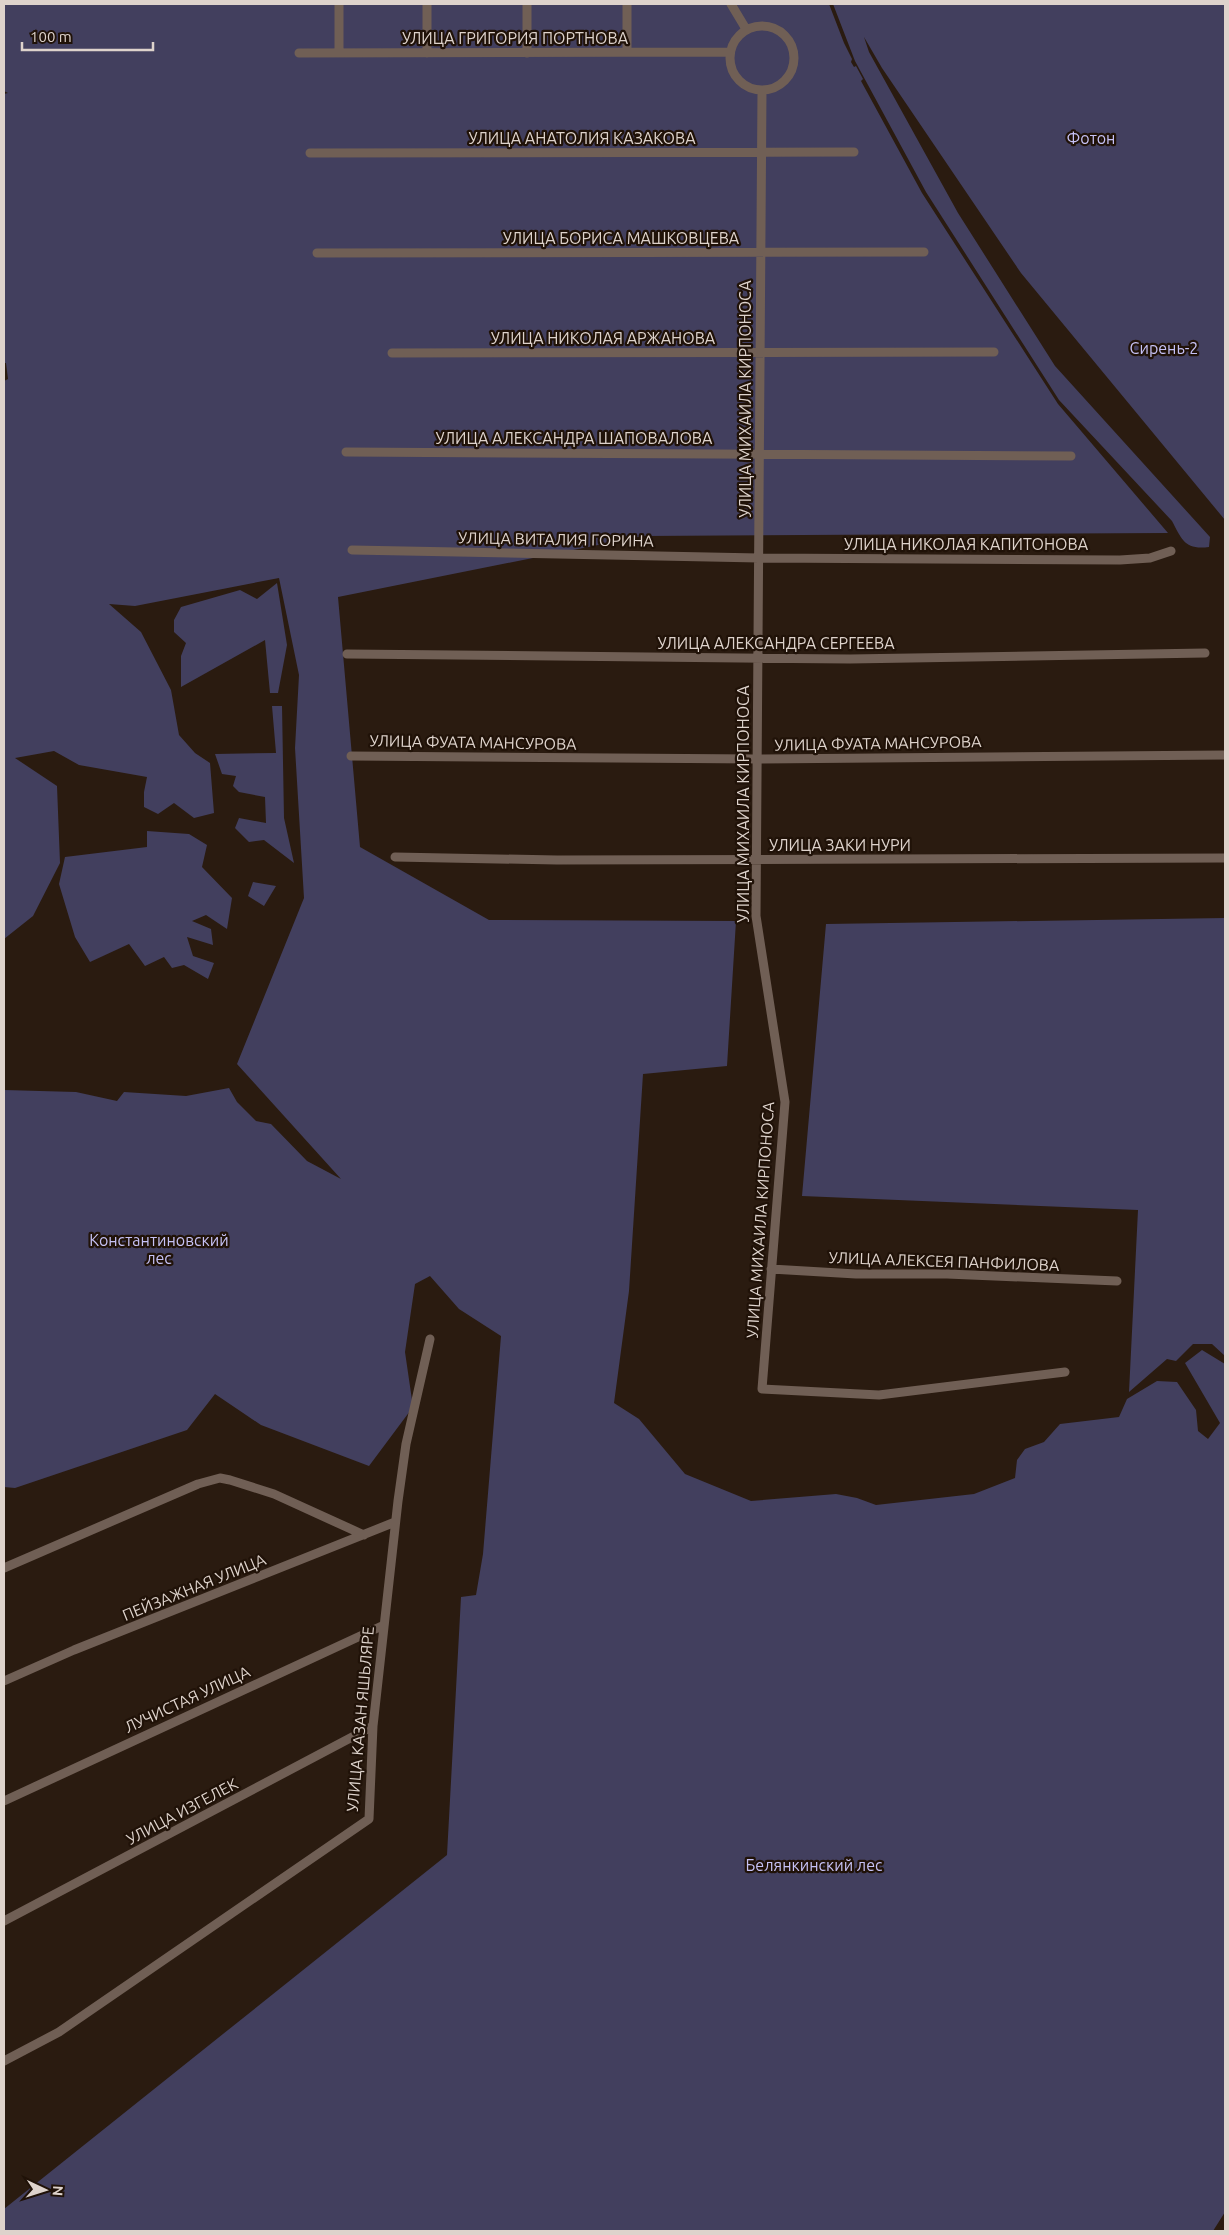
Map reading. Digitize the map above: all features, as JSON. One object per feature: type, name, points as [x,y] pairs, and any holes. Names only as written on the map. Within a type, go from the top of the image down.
[{"type":"street","points":[[339,4],[339,53]]},
{"type":"street","points":[[427,4],[427,53]]},
{"type":"street","points":[[527,4],[527,53]]},
{"type":"street","points":[[627,4],[627,52]]},
{"type":"street","points":[[731,4],[746,29]]},
{"type":"street","points":[[755,26],[774,28],[782,32],[793,48],[793,68],[789,76],[777,86],[762,91],[752,89],[742,84],[734,76],[730,66],[730,52],[738,36],[746,29],[755,26]]},
{"type":"street","name":"УЛИЦА ГРИГОРИЯ ПОРТНОВА","points":[[300,53],[730,52]]},
{"type":"street","name":"УЛИЦА МИХАИЛА КИРПОНОСА","points":[[762,91],[756,916],[785,1102],[762,1389],[880,1395],[1065,1372]]},
{"type":"street","name":"УЛИЦА АНАТОЛИЯ КАЗАКОВА","points":[[310,153],[854,152]]},
{"type":"street","name":"УЛИЦА БОРИСА МАШКОВЦЕВА","points":[[317,254],[924,252]]},
{"type":"street","name":"УЛИЦА НИКОЛАЯ АРЖАНОВА","points":[[392,354],[994,352]]},
{"type":"street","name":"УЛИЦА АЛЕКСАНДРА ШАПОВАЛОВА","points":[[346,452],[1071,456]]},
{"type":"street","name":"УЛИЦА ВИТАЛИЯ ГОРИНА","points":[[352,550],[759,558]]},
{"type":"street","name":"УЛИЦА НИКОЛАЯ КАПИТОНОВА","points":[[759,558],[1120,560],[1150,558],[1171,551]]},
{"type":"street","name":"УЛИЦА АЛЕКСАНДРА СЕРГЕЕВА","points":[[347,654],[757,659],[1205,653]]},
{"type":"street","name":"УЛИЦА ФУАТА МАНСУРОВА","points":[[351,756],[756,759],[1225,755]]},
{"type":"street","name":"УЛИЦА ЗАКИ НУРИ","points":[[395,857],[557,860],[1225,858]]},
{"type":"street","name":"УЛИЦА АЛЕКСЕЯ ПАНФИЛОВА","points":[[771,1269],[856,1274],[947,1274],[1117,1281]]},
{"type":"street","name":"УЛИЦА КАЗАН ЯШЬЛЯРЕ","points":[[4,2061],[59,2032],[368,1819],[373,1726],[395,1522],[406,1444],[430,1339]]},
{"type":"street","points":[[4,1568],[198,1484],[220,1478],[274,1494],[364,1535]]},
{"type":"street","name":"ПЕЙЗАЖНАЯ УЛИЦА","points":[[4,1681],[74,1650],[395,1522]]},
{"type":"street","name":"ЛУЧИСТАЯ УЛИЦА","points":[[4,1801],[384,1625]]},
{"type":"street","name":"УЛИЦА ИЗГЕЛЕК","points":[[4,1921],[373,1726]]},
{"type":"green space","points":[[4,4],[829,4],[852,59],[851,62],[854,67],[856,66],[863,79],[861,81],[922,193],[1058,404],[1168,533],[643,536],[338,597],[360,847],[489,920],[736,921],[727,1066],[643,1074],[629,1291],[614,1403],[639,1419],[685,1474],[751,1501],[836,1494],[857,1498],[876,1505],[974,1494],[1015,1478],[1017,1460],[1025,1449],[1044,1442],[1060,1424],[1119,1417],[1127,1399],[1157,1381],[1177,1382],[1196,1410],[1198,1431],[1208,1439],[1220,1423],[1185,1363],[1202,1350],[1225,1364],[1225,2212],[1213,2231],[4,2231],[4,2209],[447,1855],[461,1597],[476,1595],[483,1554],[501,1336],[459,1309],[430,1276],[415,1284],[405,1352],[413,1407],[369,1466],[261,1425],[215,1394],[187,1430],[15,1488],[4,1487],[4,1090],[76,1092],[117,1101],[124,1092],[186,1096],[229,1088],[237,1102],[256,1121],[271,1124],[307,1161],[341,1179],[237,1064],[304,898],[295,748],[299,675],[279,578],[135,606],[109,604],[141,632],[171,690],[179,735],[195,753],[210,763],[214,813],[194,818],[174,803],[158,814],[144,807],[147,777],[79,765],[54,751],[15,758],[57,786],[60,863],[33,916],[4,939],[4,381],[8,379],[6,363],[4,363],[4,94],[8,93],[4,91]]},
{"type":"green space","name":"Фотон","points":[[833,4],[1225,4],[1225,520],[1021,273],[882,68],[864,37],[869,52],[958,213],[1055,366],[1210,537],[1209,547],[1194,547],[1185,542],[1172,521],[1059,400],[926,192],[855,61]]},
{"type":"green space","points":[[277,583],[287,645],[278,693],[270,693],[265,640],[181,687],[181,656],[186,643],[174,632],[174,620],[181,607],[240,590],[257,599]]},
{"type":"green space","points":[[272,706],[282,706],[284,818],[294,863],[264,840],[249,842],[235,828],[239,818],[266,823],[265,797],[239,792],[233,786],[236,776],[222,774],[215,754],[276,753]]},
{"type":"green space","points":[[147,831],[189,834],[207,845],[202,867],[232,898],[227,929],[206,915],[192,921],[211,929],[213,945],[187,937],[193,956],[214,963],[208,979],[184,965],[172,968],[164,957],[145,966],[129,944],[90,962],[75,937],[59,884],[65,857],[147,847]]},
{"type":"green space","points":[[253,882],[276,886],[264,906],[248,896]]},
{"type":"green space","points":[[1225,918],[1225,1356],[1212,1344],[1193,1344],[1176,1361],[1167,1359],[1129,1392],[1138,1210],[802,1196],[826,924]]},
{"type":"park label","name":"Сирень-2","points":[[1164,348]]},
{"type":"park label","name":"Константиновский лес","points":[[159,1249]]},
{"type":"park label","name":"Белянкинский лес","points":[[814,1865]]}]
